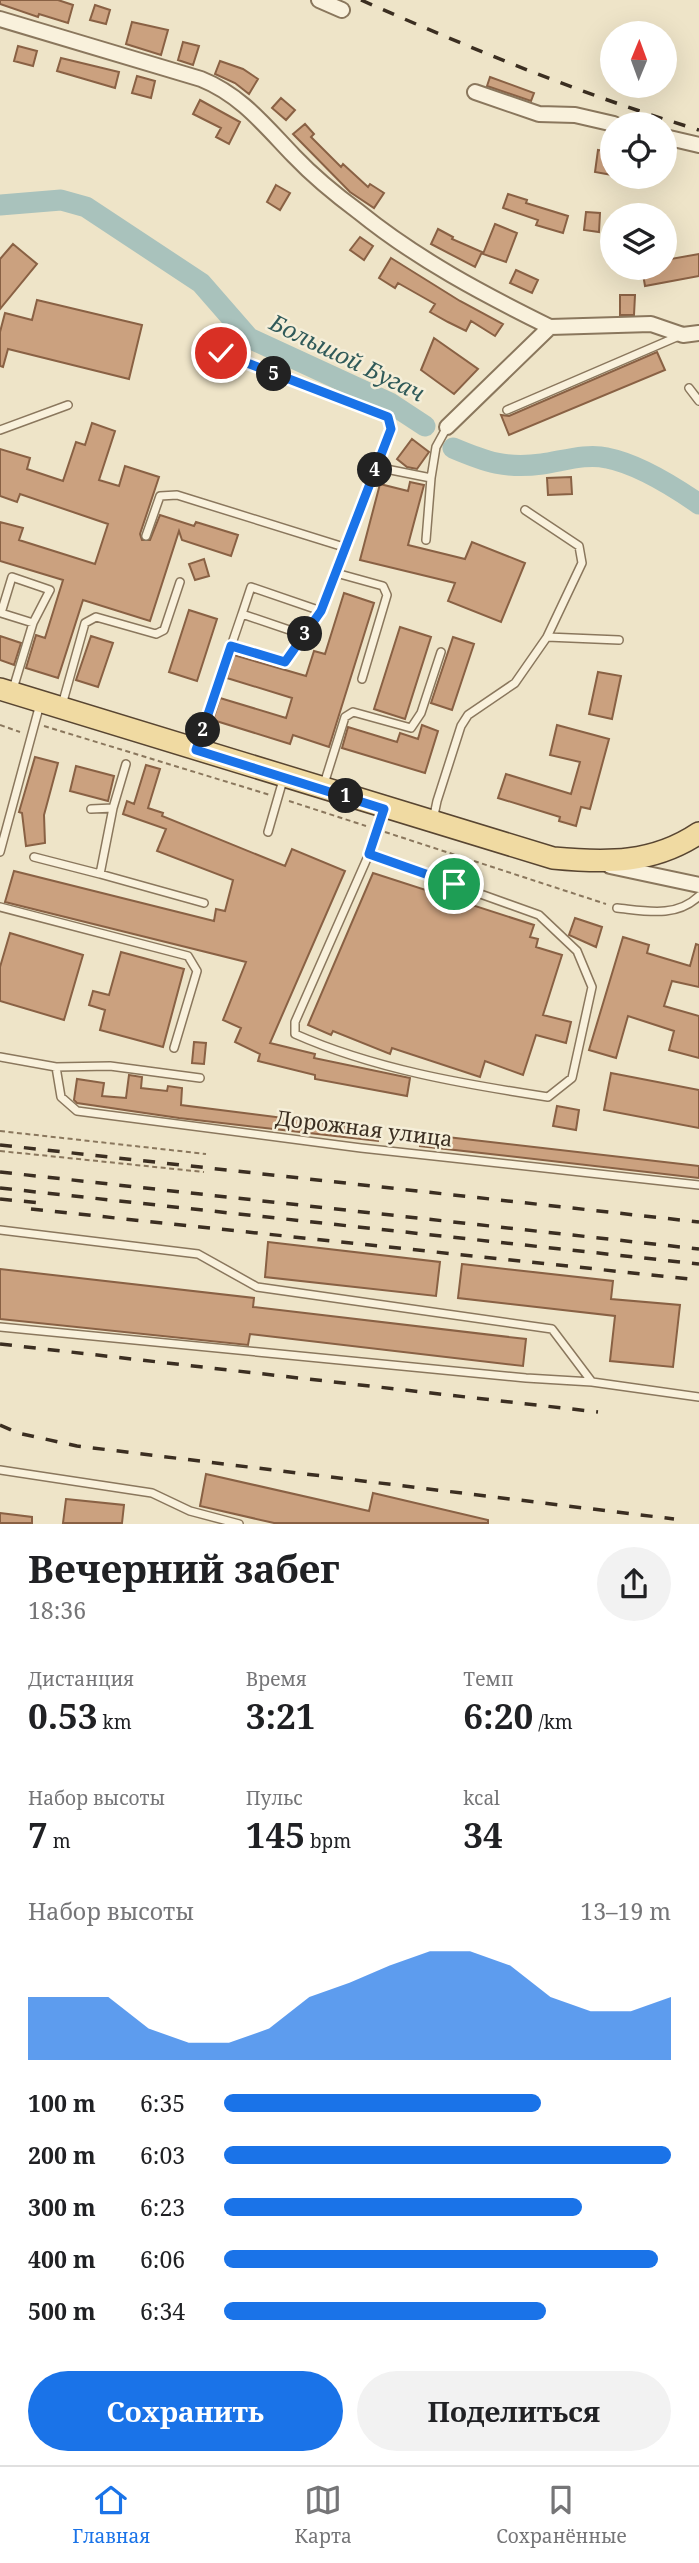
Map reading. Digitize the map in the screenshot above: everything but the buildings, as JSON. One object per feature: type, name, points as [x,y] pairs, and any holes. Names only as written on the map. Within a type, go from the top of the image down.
[{"type":"main road","points":[[6,691],[384,809],[553,858],[622,862],[650,855],[699,833]]},
{"type":"street","points":[[319,0],[342,10]]},
{"type":"street","points":[[0,19],[201,79],[225,90],[258,118],[312,173],[361,214],[468,286],[550,327],[651,324],[683,335],[699,333]]},
{"type":"street","points":[[475,92],[539,114],[575,115],[600,121]]},
{"type":"street","points":[[677,140],[699,145]]},
{"type":"street","points":[[447,427],[550,327]]},
{"type":"street","points":[[595,862],[699,885]]},
{"type":"lane","points":[[507,410],[683,335]]},
{"type":"lane","points":[[221,353],[388,417],[391,429],[321,611],[285,662],[231,646]]},
{"type":"lane","points":[[689,388],[699,401]]},
{"type":"lane","points":[[0,430],[68,405]]},
{"type":"lane","points":[[426,540],[430,478],[436,447],[447,427]]},
{"type":"lane","points":[[376,467],[430,478]]},
{"type":"lane","points":[[146,536],[160,496],[177,495],[347,548]]},
{"type":"lane","points":[[432,823],[461,726],[468,715],[515,683],[547,637],[582,563],[579,546],[525,510]]},
{"type":"lane","points":[[337,573],[383,586],[387,595],[362,678]]},
{"type":"lane","points":[[6,691],[33,623],[50,590],[12,577],[1,613],[33,623]]},
{"type":"lane","points":[[61,709],[85,623],[96,617],[156,634],[164,630],[180,582]]},
{"type":"lane","points":[[196,750],[251,587],[321,611]]},
{"type":"lane","points":[[242,614],[304,635]]},
{"type":"lane","points":[[547,637],[619,640]]},
{"type":"lane","points":[[323,789],[345,717],[353,712],[411,728],[421,713],[442,652]]},
{"type":"lane","points":[[0,852],[40,702]]},
{"type":"lane","points":[[100,874],[125,764]]},
{"type":"lane","points":[[268,832],[285,776]]},
{"type":"lane","points":[[91,809],[113,808]]},
{"type":"lane","points":[[369,854],[539,915],[577,951],[592,987],[572,1078],[548,1097],[475,1086],[334,1052],[295,1034],[295,1022],[369,854],[384,809]]},
{"type":"lane","points":[[34,857],[204,903]]},
{"type":"lane","points":[[617,908],[653,912],[675,910],[691,904],[699,896]]},
{"type":"lane","points":[[0,907],[188,957],[197,971],[174,1048]]},
{"type":"lane","points":[[0,1057],[56,1067],[110,1066],[200,1078]]},
{"type":"lane","name":"Дорожная улица","points":[[56,1067],[61,1097],[77,1111],[361,1147],[699,1185]]},
{"type":"lane","points":[[0,1230],[198,1254],[257,1287],[552,1329],[592,1382]]},
{"type":"lane","points":[[0,1327],[526,1378],[592,1382],[699,1397]]},
{"type":"lane","points":[[0,1470],[152,1493],[190,1511],[239,1524]]},
{"type":"path","points":[[35,723],[188,770]]},
{"type":"path","points":[[0,725],[32,735]]},
{"type":"path","points":[[377,830],[617,908]]},
{"type":"path","points":[[0,1131],[206,1154]]},
{"type":"path","points":[[0,1151],[204,1172]]},
{"type":"waterway","name":"Большой Бугач","points":[[0,205],[61,200],[86,207],[201,283],[249,338],[390,403],[425,426]]},
{"type":"waterway","points":[[453,448],[486,461],[518,466],[583,457],[607,458],[643,470],[699,504]]},
{"type":"railway","points":[[361,0],[528,70],[699,130]]},
{"type":"railway","points":[[0,1145],[699,1222]]},
{"type":"railway","points":[[0,1172],[699,1249]]},
{"type":"railway","points":[[0,1188],[699,1264]]},
{"type":"railway","points":[[0,1199],[42,1203]]},
{"type":"railway","points":[[31,1209],[699,1280]]},
{"type":"railway","points":[[0,1344],[598,1412]]},
{"type":"railway","points":[[0,1425],[18,1433],[77,1446],[674,1519]]},
{"type":"route","points":[[221,353],[388,417],[391,429],[321,611],[285,662],[231,646],[196,750],[384,809],[369,854],[454,884]]}]
